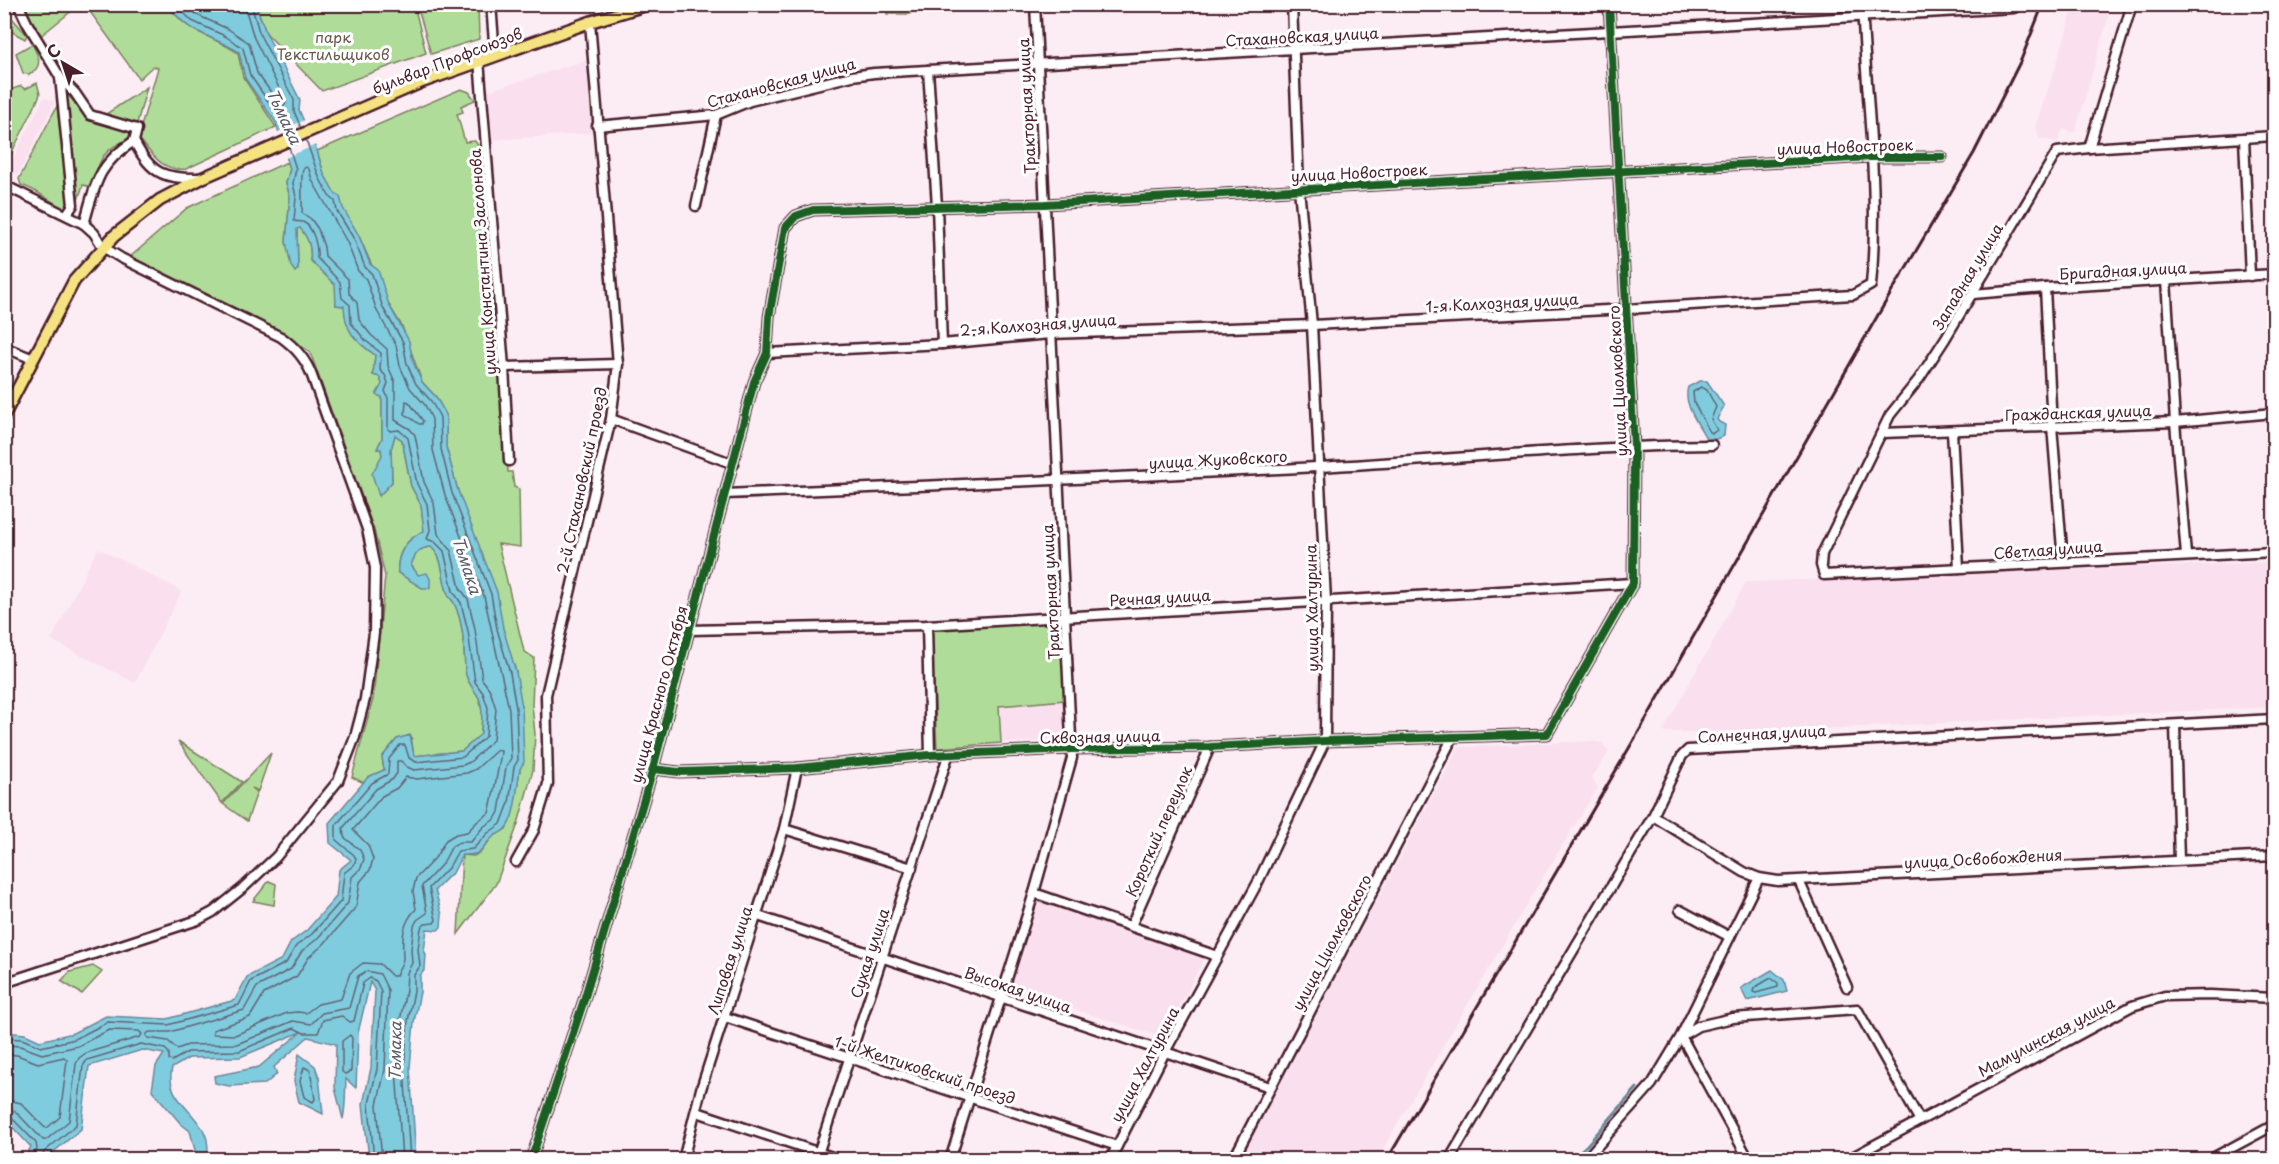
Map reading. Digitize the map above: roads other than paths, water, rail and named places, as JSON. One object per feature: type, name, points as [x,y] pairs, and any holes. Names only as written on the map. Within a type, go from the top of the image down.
[{"type":"main road","name":"бульвар Профсоюзов","points":[[4,415],[70,288],[103,247],[130,222],[156,203],[202,178],[260,155],[422,82],[479,60],[649,4]]},
{"type":"street","points":[[18,4],[60,77],[75,93],[90,115],[137,129],[134,141],[113,156],[100,172],[84,224]]},
{"type":"street","points":[[491,4],[495,55]]},
{"type":"street","name":"Тракторная улица","points":[[950,1160],[1034,893],[1072,758],[1035,4]]},
{"type":"street","name":"улица Халтурина","points":[[1110,1160],[1165,1052],[1258,882],[1325,741],[1326,601],[1312,325],[1299,188],[1292,4]]},
{"type":"street","name":"улица Циолковского","points":[[1547,734],[1633,583],[1634,446],[1609,4]]},
{"type":"street","points":[[1862,4],[1871,157]]},
{"type":"street","points":[[2132,4],[2089,148],[2274,136]]},
{"type":"street","name":"Стахановская улица","points":[[597,126],[716,115],[750,101],[852,76],[1037,62],[1294,50],[2014,9]]},
{"type":"street","name":"2-й Стахановский проезд","points":[[516,862],[534,830],[548,784],[546,695],[611,419],[618,363],[590,22]]},
{"type":"street","name":"улица Константина Заслонова","points":[[479,60],[510,461]]},
{"type":"street","points":[[928,70],[937,206],[942,344]]},
{"type":"street","points":[[60,77],[73,204],[67,214]]},
{"type":"street","points":[[696,206],[716,115]]},
{"type":"street","points":[[2244,138],[2250,276]]},
{"type":"street","points":[[134,141],[151,165],[161,174],[169,178],[202,178]]},
{"type":"street","name":"Западная улица","points":[[1824,575],[1821,565],[1822,554],[1890,415],[1919,379],[2057,153],[2089,148]]},
{"type":"street","name":"улица Новостроек","points":[[785,228],[796,216],[813,210],[1045,204],[1871,157],[1942,157]]},
{"type":"street","name":"1-я Колхозная улица","points":[[1312,325],[1853,295],[1870,285],[1874,256],[1871,157]]},
{"type":"street","points":[[4,184],[84,224],[94,233],[103,247],[126,260],[280,337],[295,348],[306,363],[367,529],[375,568],[374,633],[365,699],[355,737],[338,781],[276,857],[213,912],[198,920],[4,982]]},
{"type":"street","name":"улица Красного Октября","points":[[531,1160],[584,1000],[653,769],[754,382],[767,353],[769,317],[785,228]]},
{"type":"street","name":"Бригадная улица","points":[[1973,294],[2274,274]]},
{"type":"street","points":[[2166,280],[2186,555]]},
{"type":"street","points":[[2045,288],[2052,426],[2063,561]]},
{"type":"street","name":"2-я Колхозная улица","points":[[767,353],[942,344],[1050,334],[1312,325]]},
{"type":"street","points":[[4,347],[33,359]]},
{"type":"street","points":[[504,367],[618,363]]},
{"type":"street","name":"Гражданская улица","points":[[1882,433],[2175,422],[2274,413]]},
{"type":"street","points":[[611,419],[734,464]]},
{"type":"street","points":[[1952,431],[1959,568]]},
{"type":"street","name":"улица Жуковского","points":[[725,494],[1057,481],[1319,467],[1634,446],[1712,445]]},
{"type":"street","name":"Светлая улица","points":[[1824,575],[2274,552]]},
{"type":"street","name":"Речная улица","points":[[689,630],[927,625],[1633,583]]},
{"type":"street","points":[[927,625],[930,755]]},
{"type":"street","name":"Солнечная улица","points":[[1449,1160],[1653,816],[1682,756],[1688,750],[2274,719]]},
{"type":"street","points":[[2175,725],[2179,860]]},
{"type":"street","name":"Сквозная улица","points":[[653,769],[679,772],[797,768],[930,755],[1547,734]]},
{"type":"street","name":"улица Циолковского","points":[[1233,1160],[1454,737]]},
{"type":"street","name":"Короткий переулок","points":[[1131,926],[1210,747]]},
{"type":"street","name":"Сухая улица","points":[[817,1156],[948,756]]},
{"type":"street","name":"Липовая улица","points":[[683,1160],[701,1089],[784,829],[797,768]]},
{"type":"street","points":[[1585,1160],[1652,1084],[1681,1036],[1759,878],[1744,872],[1653,816]]},
{"type":"street","points":[[784,829],[912,868]]},
{"type":"street","name":"улица Освобождения","points":[[1759,878],[1799,881],[2274,856]]},
{"type":"street","points":[[1799,881],[1847,987]]},
{"type":"street","points":[[1034,893],[1217,956]]},
{"type":"street","points":[[1680,910],[1730,937]]},
{"type":"street","name":"Высокая улица","points":[[758,916],[1270,1088]]},
{"type":"street","name":"Мамулинская улица","points":[[1847,1160],[1919,1119],[2132,1006],[2165,996],[2210,995],[2274,998]]},
{"type":"street","points":[[1681,1036],[1698,1026],[1733,1018],[1857,1009],[1919,1119]]},
{"type":"street","name":"1-й Желтиковский проезд","points":[[725,1017],[1117,1146]]},
{"type":"street","points":[[1681,1036],[1749,1160]]},
{"type":"street","points":[[697,1112],[817,1156],[841,1160]]},
{"type":"street","points":[[2209,1160],[2274,1125]]},
{"type":"water","name":"Тьмака","points":[[159,5],[256,5],[266,33],[300,100],[299,110],[317,151],[324,174],[334,192],[340,197],[370,264],[378,270],[389,305],[409,341],[413,362],[422,382],[436,397],[446,415],[446,447],[458,491],[497,592],[503,628],[516,672],[522,707],[524,762],[520,769],[512,817],[504,830],[493,837],[480,851],[462,855],[454,871],[435,890],[442,915],[441,927],[438,930],[427,929],[424,951],[426,954],[425,969],[420,976],[410,1067],[416,1159],[369,1159],[363,1104],[371,1068],[375,991],[370,982],[358,1033],[356,1088],[346,1079],[343,1119],[335,1088],[336,1044],[308,1037],[274,1067],[277,1074],[265,1084],[229,1086],[215,1083],[214,1076],[259,1067],[301,1032],[240,1057],[189,1058],[172,1068],[171,1081],[175,1093],[205,1133],[208,1145],[206,1159],[192,1159],[195,1150],[190,1131],[181,1124],[152,1090],[156,1066],[164,1054],[142,1050],[89,1066],[81,1129],[45,1159],[24,1159],[31,1147],[5,1119],[5,1032],[25,1034],[40,1041],[73,1033],[106,1016],[167,1019],[235,1000],[247,977],[282,959],[291,942],[307,930],[336,897],[339,870],[351,860],[330,843],[329,823],[368,777],[384,770],[382,757],[397,739],[410,735],[414,756],[462,751],[481,734],[481,702],[466,674],[460,621],[446,588],[439,557],[431,547],[423,549],[418,552],[411,565],[418,575],[427,573],[430,588],[422,588],[398,573],[399,559],[404,548],[412,538],[424,531],[421,505],[411,486],[402,440],[395,435],[391,449],[392,482],[379,496],[372,474],[382,455],[381,449],[377,449],[382,438],[382,397],[376,395],[382,384],[380,377],[373,375],[375,355],[361,345],[349,329],[344,306],[336,305],[335,285],[310,260],[309,243],[300,228],[297,229],[298,269],[295,272],[291,266],[286,242],[290,197],[286,183],[290,169],[276,123],[245,78],[239,52],[190,27],[169,9]]},
{"type":"water","points":[[1700,381],[1707,381],[1724,406],[1717,419],[1725,425],[1724,436],[1708,442],[1687,401],[1688,387]]},
{"type":"water","points":[[1772,970],[1784,980],[1787,991],[1747,1001],[1741,988]]},
{"type":"water","points":[[299,1054],[315,1066],[319,1077],[323,1114],[299,1102],[294,1081]]},
{"type":"waterway","points":[[1570,1160],[1587,1145],[1637,1088]]},
{"type":"railway","points":[[1387,1160],[1645,721],[1878,315],[1974,153],[2021,60],[2043,4]]},
{"type":"park label","name":"парк Текстильщиков","points":[[333,44]]}]
